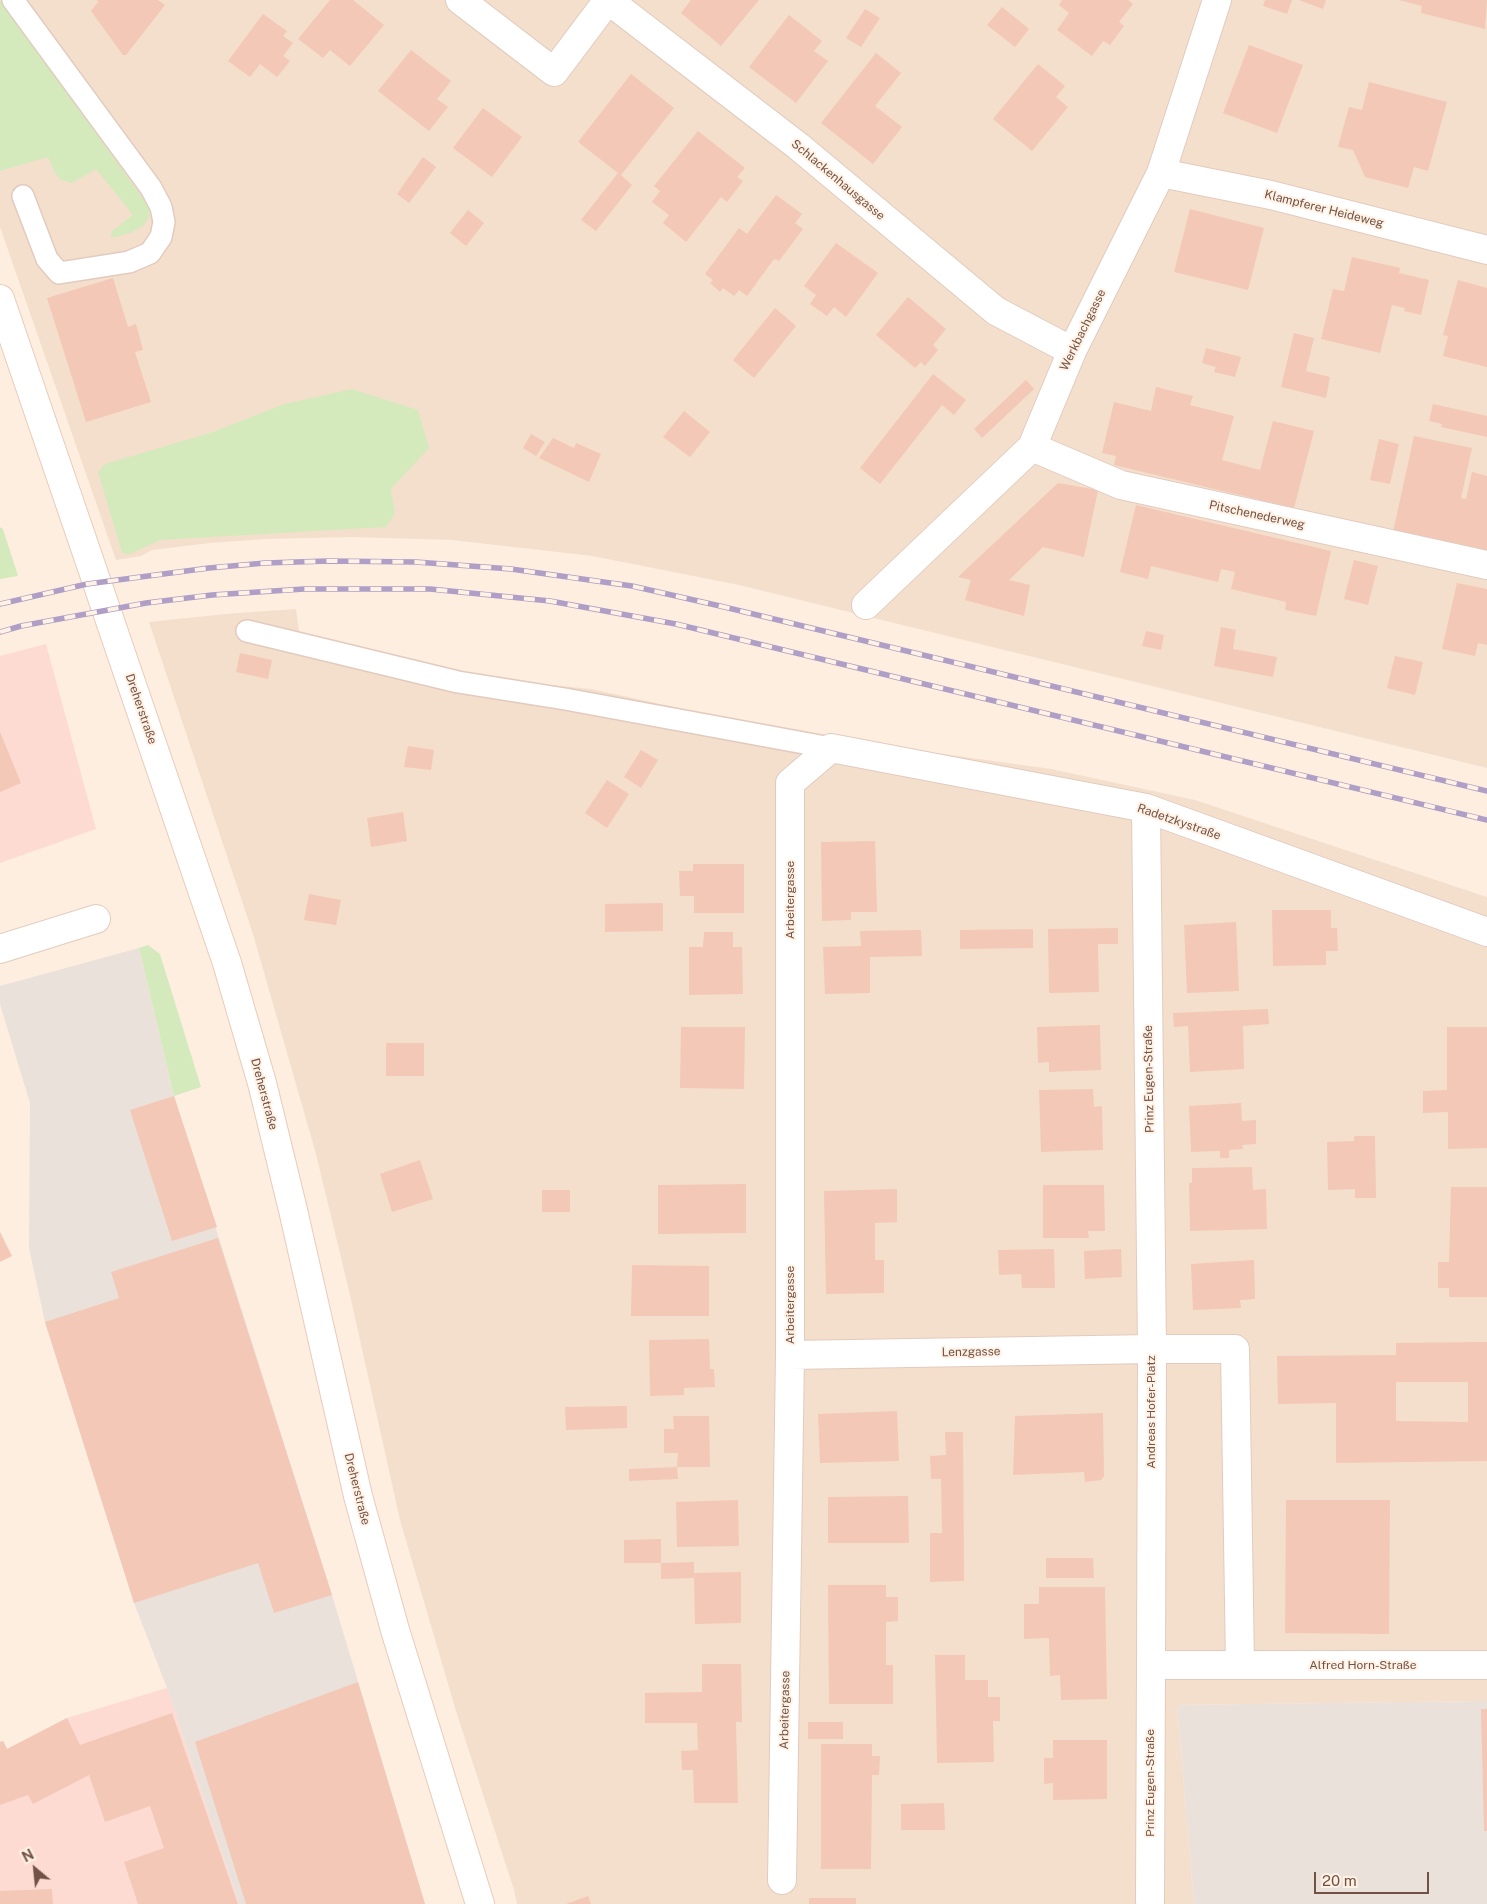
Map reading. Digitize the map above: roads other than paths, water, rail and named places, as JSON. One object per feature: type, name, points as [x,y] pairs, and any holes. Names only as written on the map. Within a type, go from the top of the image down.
[{"type":"street","points":[[460,0],[554,72],[608,0]]},
{"type":"street","name":"Schlackenhausgasse","points":[[608,0],[798,146],[996,311],[1072,351]]},
{"type":"street","name":"Werkbachgasse","points":[[866,605],[1032,447],[1072,351],[1161,173],[1216,0]]},
{"type":"street","name":"Klampferer Heideweg","points":[[1161,173],[1271,195],[1487,250]]},
{"type":"street","name":"Dreherstraße","points":[[0,299],[227,962],[269,1110],[358,1496],[395,1630],[480,1904]]},
{"type":"street","name":"Pitschenederweg","points":[[1032,447],[1121,485],[1487,565]]},
{"type":"street","name":"Radetzkystraße","points":[[831,748],[1146,808],[1487,932]]},
{"type":"street","name":"Arbeitergasse","points":[[782,1880],[790,1355],[790,783],[831,748]]},
{"type":"street","name":"Prinz Eugen-Straße","points":[[1146,808],[1152,1349]]},
{"type":"street","points":[[0,949],[96,919]]},
{"type":"street","name":"Lenzgasse","points":[[790,1355],[1152,1349]]},
{"type":"street","name":"Andreas Hofer-Platz","points":[[1151,1665],[1152,1349],[1235,1349],[1240,1665]]},
{"type":"street","points":[[1151,1665],[1240,1665]]},
{"type":"street","name":"Prinz Eugen-Straße","points":[[1150,1901],[1151,1665]]},
{"type":"street","name":"Alfred Horn-Straße","points":[[1240,1665],[1487,1665]]},
{"type":"lane","points":[[13,0],[151,188],[161,207],[164,222],[161,237],[150,253],[129,262],[59,273],[47,259],[24,196]]},
{"type":"lane","points":[[247,631],[458,682],[565,699],[831,748]]},
{"type":"railway","points":[[0,604],[87,584],[209,568],[265,563],[328,561],[416,562],[511,569],[632,586],[720,606],[1487,791]]},
{"type":"railway","points":[[0,632],[21,626],[146,603],[212,595],[304,589],[430,589],[550,601],[676,624],[1487,820]]}]
